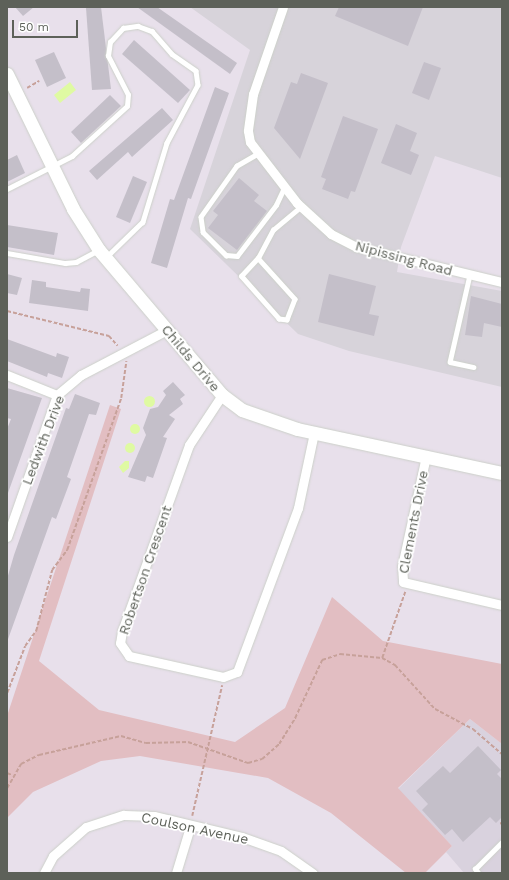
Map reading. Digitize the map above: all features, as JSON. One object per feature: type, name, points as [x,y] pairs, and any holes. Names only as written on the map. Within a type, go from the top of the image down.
[{"type":"street","name":"Nipissing Road","points":[[283,7],[253,94],[248,130],[250,142],[284,188],[300,207],[331,234],[357,247],[502,282]]},
{"type":"street","name":"Childs Drive","points":[[7,76],[73,208],[102,254],[222,395],[263,419],[314,433],[426,456],[502,474]]},
{"type":"street","name":"Ledwith Drive","points":[[7,537],[57,395],[81,375],[125,354],[167,330]]},
{"type":"street","points":[[7,375],[57,395]]},
{"type":"street","name":"Robertson Crescent","points":[[222,395],[188,445],[120,643],[128,656],[222,677]]},
{"type":"street","points":[[222,677],[233,675],[240,666],[298,508],[314,433]]},
{"type":"street","name":"Clements Drive","points":[[426,456],[402,566],[401,577],[408,585],[502,604]]},
{"type":"street","name":"Coulson Avenue","points":[[44,873],[68,841],[86,827],[111,818],[154,816],[190,827],[267,845],[313,873]]},
{"type":"street","points":[[176,873],[190,827]]},
{"type":"lane","points":[[7,189],[53,166],[82,149],[127,106],[128,95],[108,56],[110,42],[118,31],[138,26],[152,32],[172,54],[196,71],[198,85],[167,143],[143,222],[102,254],[76,262],[65,263],[7,253]]},
{"type":"lane","points":[[258,154],[238,166],[201,217],[202,232],[226,255],[237,256],[276,205],[284,188]]},
{"type":"lane","points":[[258,258],[295,299],[286,320],[280,319],[242,276],[258,258],[273,230],[300,207]]},
{"type":"lane","points":[[470,275],[450,362],[473,367]]},
{"type":"lane","points":[[478,873],[475,869],[502,842]]},
{"type":"path","points":[[17,94],[39,81]]},
{"type":"path","points":[[7,311],[110,336],[125,354],[126,375],[121,398],[67,550],[52,570],[36,631],[25,646],[7,693]]},
{"type":"path","points":[[382,658],[408,585]]},
{"type":"path","points":[[7,788],[12,775],[21,764],[39,755],[97,739],[121,736],[146,743],[188,742],[208,747],[248,764],[262,759],[279,744],[295,718],[322,660],[340,654],[382,658],[415,684],[435,709],[473,729],[502,754]]},
{"type":"path","points":[[190,827],[222,677]]},
{"type":"path","points":[[7,773],[12,775]]},
{"type":"shaded area","points":[[190,7],[502,7],[502,178],[435,156],[401,247],[397,272],[502,291],[502,387],[349,351],[298,334],[190,229],[250,50]]},
{"type":"shaded area","points":[[70,82],[76,90],[60,103],[54,95]]},
{"type":"shaded area","points":[[147,396],[151,396],[153,397],[153,405],[147,406],[144,403],[144,399]]},
{"type":"shaded area","points":[[110,405],[121,409],[39,661],[99,710],[235,742],[285,708],[332,597],[383,641],[502,664],[502,744],[470,719],[398,788],[452,846],[425,873],[406,873],[331,813],[268,778],[140,756],[101,761],[33,792],[7,818],[7,716]]},
{"type":"shaded area","points":[[133,424],[137,424],[140,429],[137,434],[133,434],[130,431],[130,427]]},
{"type":"shaded area","points":[[130,443],[135,448],[130,453],[125,448]]},
{"type":"shaded area","points":[[125,461],[129,461],[129,468],[123,473],[119,467]]},
{"type":"shaded area","points":[[470,719],[502,744],[502,873],[464,873],[446,852],[452,846],[398,789]]},
{"type":"building","points":[[15,7],[34,7],[23,16]]},
{"type":"building","points":[[101,7],[111,89],[92,90],[86,8]]},
{"type":"building","points":[[137,7],[157,7],[237,63],[230,74]]},
{"type":"building","points":[[339,7],[423,7],[408,46],[335,16]]},
{"type":"building","points":[[134,40],[190,90],[178,103],[122,54]]},
{"type":"building","points":[[54,52],[66,78],[47,87],[35,60]]},
{"type":"building","points":[[424,62],[441,68],[429,100],[412,93]]},
{"type":"building","points":[[301,73],[328,83],[300,159],[274,128],[291,82],[297,84]]},
{"type":"building","points":[[215,87],[229,93],[191,199],[188,198],[167,268],[151,263],[170,199],[174,200]]},
{"type":"building","points":[[110,95],[121,106],[81,143],[71,132]]},
{"type":"building","points":[[162,108],[173,120],[132,157],[128,152],[97,180],[89,171]]},
{"type":"building","points":[[343,116],[378,129],[355,192],[351,191],[348,199],[322,189],[326,179],[321,177]]},
{"type":"building","points":[[396,124],[417,133],[410,151],[419,155],[411,175],[381,163]]},
{"type":"building","points":[[17,155],[25,173],[7,182],[7,160]]},
{"type":"building","points":[[133,176],[147,182],[130,223],[116,217]]},
{"type":"building","points":[[239,178],[259,195],[254,201],[267,211],[237,250],[208,228],[218,215],[213,211]]},
{"type":"building","points":[[7,225],[58,233],[54,255],[7,247]]},
{"type":"building","points":[[7,274],[22,278],[17,295],[7,293]]},
{"type":"building","points":[[329,274],[376,286],[369,314],[379,316],[374,336],[318,322]]},
{"type":"building","points":[[32,280],[46,282],[46,287],[80,292],[81,288],[90,289],[88,311],[29,303]]},
{"type":"building","points":[[471,296],[502,304],[502,327],[484,323],[482,337],[465,335]]},
{"type":"building","points":[[7,339],[56,357],[57,353],[69,357],[62,378],[48,373],[47,377],[7,361]]},
{"type":"building","points":[[173,382],[185,395],[180,399],[183,404],[169,415],[175,419],[163,437],[167,438],[153,478],[147,476],[145,482],[128,477],[146,435],[143,428],[150,409],[158,407],[166,395],[163,391]]},
{"type":"building","points":[[7,388],[42,398],[8,493],[7,429],[11,419],[7,418]]},
{"type":"building","points":[[75,394],[100,403],[96,415],[89,414],[67,477],[71,479],[56,519],[52,517],[7,642],[7,579],[14,555],[66,408],[69,409]]},
{"type":"building","points":[[478,746],[501,770],[497,774],[502,779],[502,817],[496,823],[490,817],[463,842],[452,829],[445,835],[422,810],[428,804],[416,791],[443,766],[450,773]]}]
